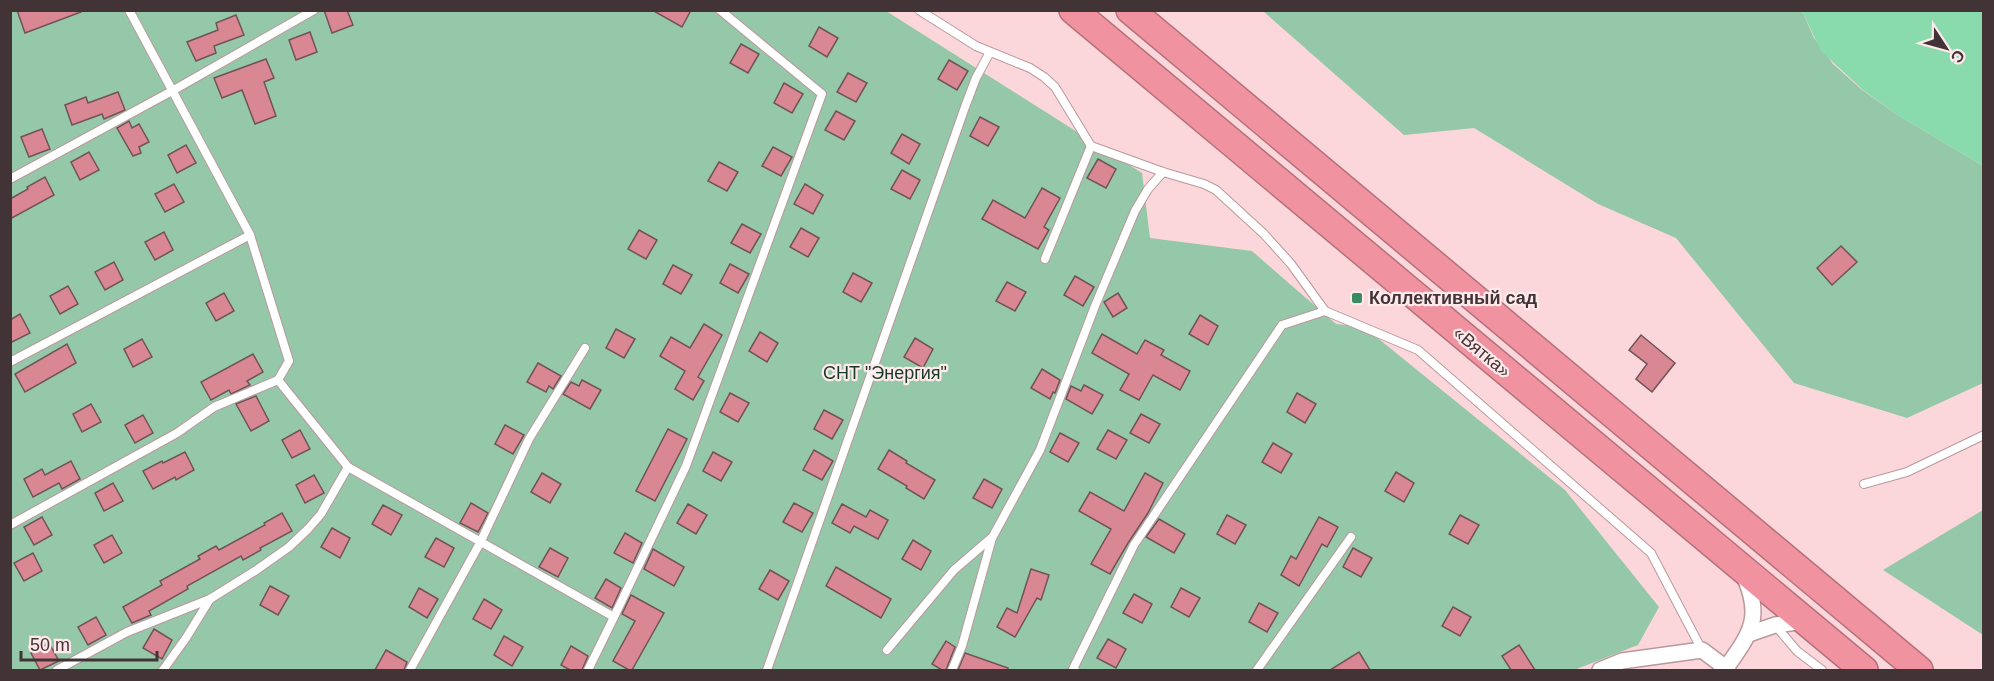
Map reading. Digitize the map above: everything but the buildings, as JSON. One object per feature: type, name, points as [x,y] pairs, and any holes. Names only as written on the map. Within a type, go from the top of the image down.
[{"type":"highway","name":"«Вятка»","points":[[1073,10],[1864,670]]},
{"type":"highway","name":"«Вятка»","points":[[1130,10],[1150,20],[1918,669]]},
{"type":"street","points":[[1066,10],[1114,44]]},
{"type":"street","points":[[1600,670],[1622,661],[1702,650],[1727,669],[1749,634],[1754,612],[1750,589],[1739,566]]},
{"type":"street","points":[[1749,634],[1775,625],[1807,621]]},
{"type":"lane","points":[[10,525],[177,433],[214,407],[278,380],[289,361],[249,235],[129,10]]},
{"type":"lane","points":[[10,179],[314,10]]},
{"type":"lane","points":[[588,670],[686,466],[822,94],[720,10]]},
{"type":"lane","points":[[919,10],[976,46],[1030,68],[1044,77],[1055,87],[1091,146],[1204,184],[1215,190],[1264,234],[1292,264],[1325,311],[1418,350],[1651,553],[1702,650]]},
{"type":"lane","points":[[767,670],[965,107],[976,78],[990,52]]},
{"type":"lane","points":[[1045,259],[1091,146]]},
{"type":"lane","points":[[952,670],[962,646],[992,538],[1040,450],[1095,306],[1135,210],[1148,189],[1163,172]]},
{"type":"lane","points":[[10,362],[249,235]]},
{"type":"lane","points":[[1075,670],[1073,669],[1134,544],[1282,325],[1325,311]]},
{"type":"lane","points":[[410,670],[480,543],[530,439],[585,348]]},
{"type":"lane","points":[[278,380],[348,467],[614,617]]},
{"type":"lane","points":[[1863,484],[1907,471],[1983,435]]},
{"type":"lane","points":[[57,670],[127,632],[210,599],[255,571],[289,547],[321,514],[348,467]]},
{"type":"lane","points":[[1257,670],[1351,537]]},
{"type":"lane","points":[[886,650],[954,570],[992,538]]},
{"type":"lane","points":[[163,670],[186,639],[210,599]]},
{"type":"lane","points":[[1775,625],[1797,651],[1822,670]]},
{"type":"green space","name":"СНТ \"Энергия\"","points":[[10,11],[886,11],[1142,173],[1150,238],[1252,251],[1336,324],[1364,327],[1565,490],[1659,607],[1638,645],[1574,670],[11,670]]},
{"type":"green space","points":[[1263,11],[1802,11],[1814,38],[1833,64],[1861,89],[1899,116],[1983,166],[1983,383],[1907,418],[1794,383],[1676,238],[1598,204],[1474,128],[1404,135]]},
{"type":"green space","points":[[1983,510],[1983,635],[1883,570]]},
{"type":"shaded area","points":[[1802,11],[1983,11],[1983,166],[1899,116],[1862,89],[1821,51]]},
{"type":"place","name":"Коллективный сад","points":[[1357,298]]}]
